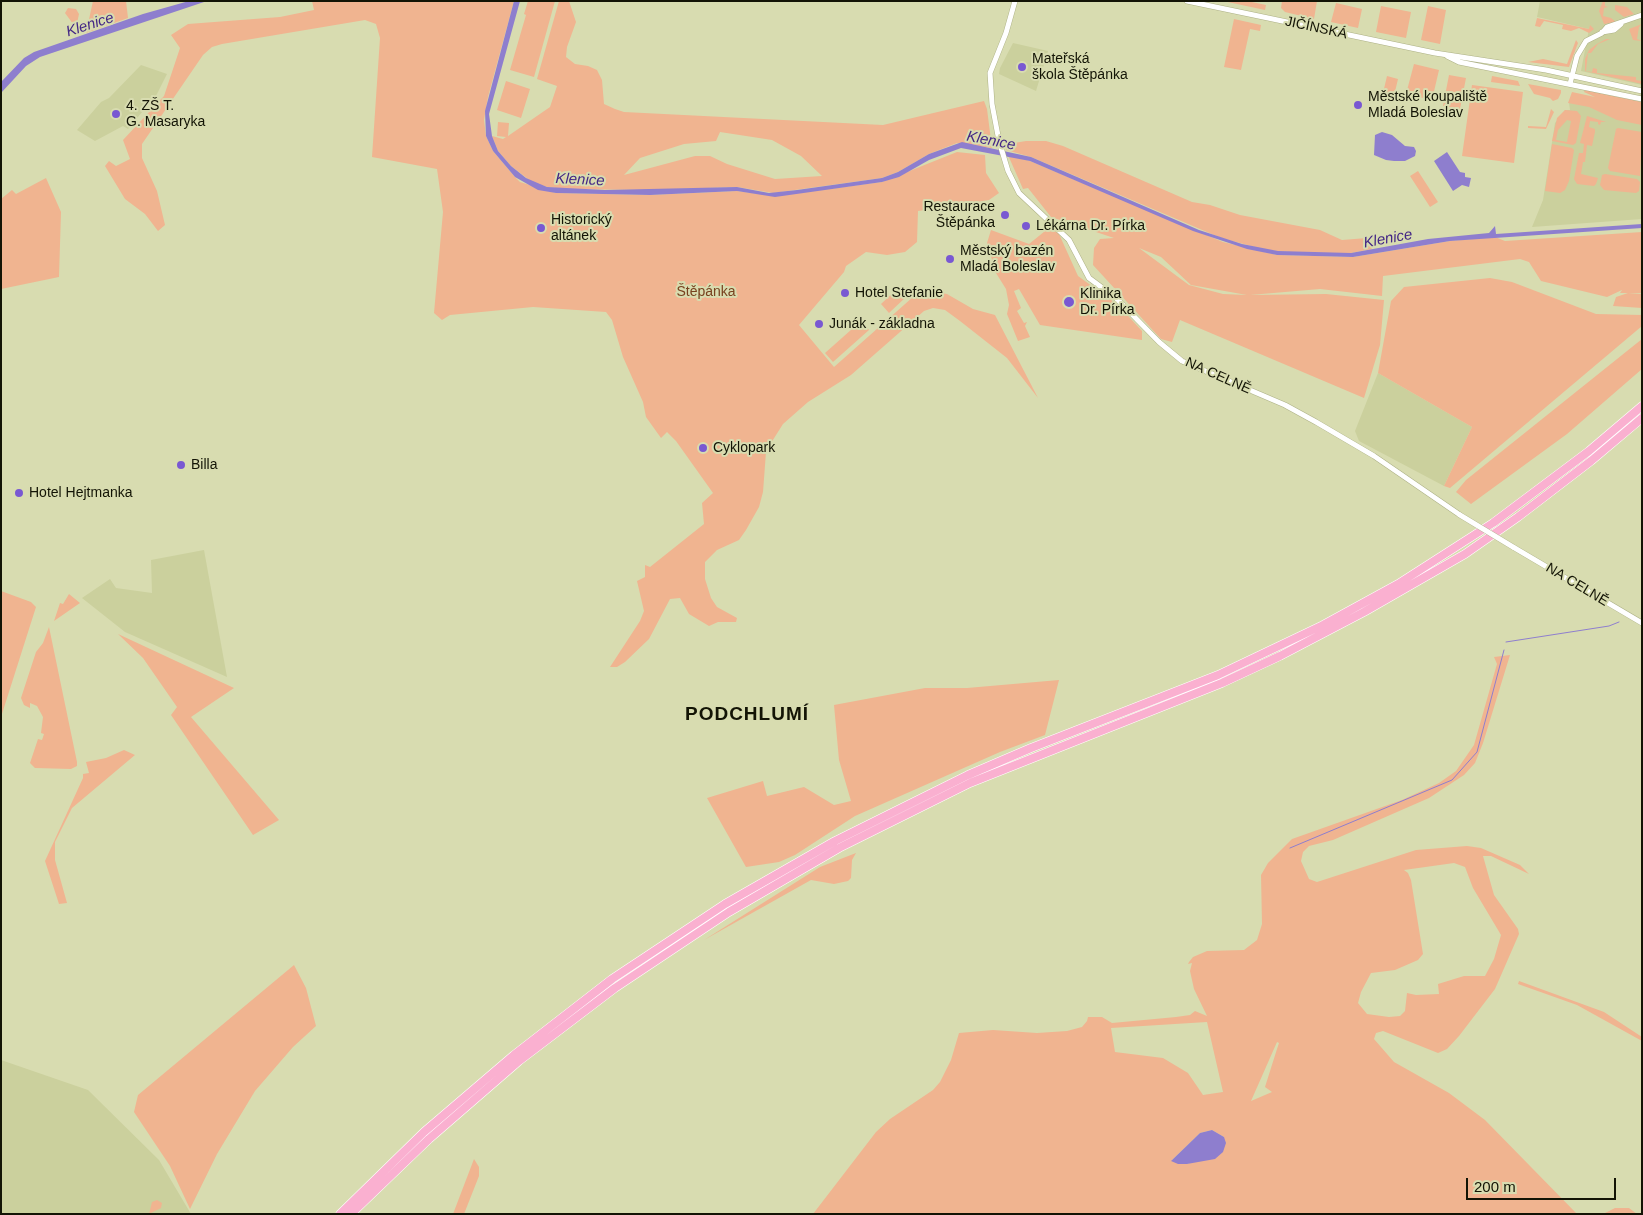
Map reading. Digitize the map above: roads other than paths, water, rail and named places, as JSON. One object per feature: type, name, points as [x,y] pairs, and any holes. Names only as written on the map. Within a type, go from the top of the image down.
[{"type":"highway","points":[[340,1214],[424,1132],[514,1054],[612,979],[725,904],[835,840],[968,775],[1030,748],[1218,675],[1346,613],[1398,584],[1493,523],[1589,451],[1642,406]]},
{"type":"highway","points":[[351,1214],[429,1139],[519,1061],[615,988],[729,912],[839,848],[970,783],[1222,683],[1280,656],[1364,612],[1465,554],[1518,518],[1584,467],[1642,418]]},
{"type":"street","name":"NA CELNĚ","points":[[1015,1],[1006,33],[990,73],[992,104],[999,141],[1019,193],[1069,240],[1089,278],[1116,298],[1166,348],[1192,366],[1285,405],[1316,422],[1374,456],[1513,547],[1642,622]]},
{"type":"street","name":"JIČÍNSKÁ","points":[[1187,1],[1445,55],[1460,55],[1642,91]]},
{"type":"street","points":[[1570,84],[1577,56],[1583,45],[1602,32],[1614,30],[1621,24],[1642,15]]},
{"type":"street","name":"JIČÍNSKÁ","points":[[1445,55],[1459,62],[1642,99]]},
{"type":"waterway","points":[[1506,642],[1609,626],[1619,622]]},
{"type":"waterway","points":[[1290,848],[1452,780],[1477,752],[1504,650]]},
{"type":"place","name":"Mateřská škola Štěpánka","points":[[1022,67]]},
{"type":"place","name":"Městské koupaliště Mladá Boleslav","points":[[1358,105]]},
{"type":"place","name":"4. ZŠ T. G. Masaryka","points":[[116,114]]},
{"type":"place","name":"Restaurace Štěpánka","points":[[1005,215]]},
{"type":"place","name":"Lékárna Dr. Pírka","points":[[1026,226]]},
{"type":"place","name":"Historický altánek","points":[[541,228]]},
{"type":"place","name":"Městský bazén Mladá Boleslav","points":[[950,259]]},
{"type":"place","name":"Hotel Stefanie","points":[[845,293]]},
{"type":"place","name":"Klinika Dr. Pírka","points":[[1069,302]]},
{"type":"place","name":"Junák - základna","points":[[819,324]]},
{"type":"place","name":"Cyklopark","points":[[703,448]]},
{"type":"place","name":"Billa","points":[[181,465]]},
{"type":"place","name":"Hotel Hejtmanka","points":[[19,493]]},
{"type":"district","name":"PODCHLUMÍ","points":[[747,715]]},
{"type":"water label","name":"Klenice","points":[[90,25]]},
{"type":"water label","name":"Klenice","points":[[991,141]]},
{"type":"water label","name":"Klenice","points":[[580,180]]},
{"type":"water label","name":"Klenice","points":[[1388,239]]},
{"type":"park label","name":"Štěpánka","points":[[706,292]]}]
